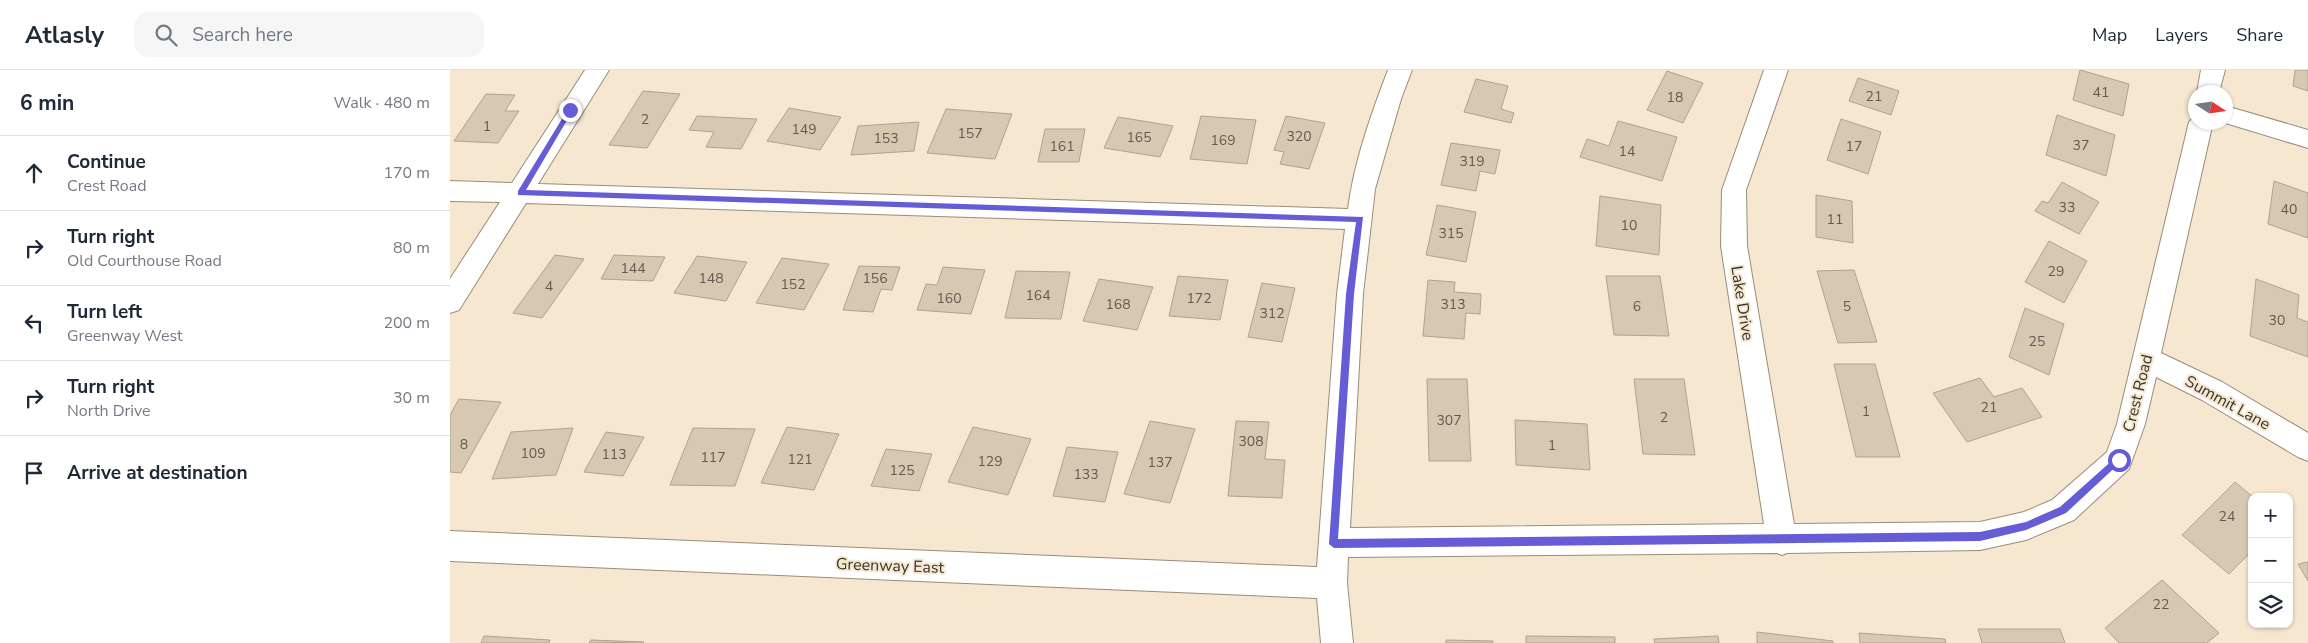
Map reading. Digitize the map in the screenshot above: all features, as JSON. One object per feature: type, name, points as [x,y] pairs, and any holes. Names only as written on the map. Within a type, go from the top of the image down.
[{"type":"street","points":[[450,302],[597,70]]},
{"type":"street","points":[[1337,643],[1331,583],[1350,294],[1363,190],[1389,99],[1400,70]]},
{"type":"street","name":"Lake Drive","points":[[1776,70],[1734,190],[1734,246],[1782,540]]},
{"type":"street","points":[[2210,85],[2213,70]]},
{"type":"street","points":[[2233,117],[2308,139]]},
{"type":"street","name":"Crest Road","points":[[1334,544],[1782,540],[1980,536],[2026,526],[2063,510],[2119,460],[2131,424],[2199,130]]},
{"type":"street","points":[[450,191],[1360,220]]},
{"type":"street","name":"Summit Lane","points":[[2146,359],[2212,391],[2308,448]]},
{"type":"street","name":"Greenway East","points":[[450,546],[1331,583]]},
{"type":"building","points":[[2080,70],[2129,84],[2123,116],[2073,100]]},
{"type":"building","points":[[2295,70],[2308,70],[2308,91],[2293,86]]},
{"type":"building","points":[[1667,71],[1703,83],[1683,123],[1647,110]]},
{"type":"building","points":[[1858,78],[1899,91],[1891,115],[1849,101]]},
{"type":"building","points":[[1476,79],[1508,86],[1501,109],[1514,113],[1511,123],[1464,112]]},
{"type":"building","points":[[643,91],[680,94],[647,148],[609,145]]},
{"type":"building","points":[[486,94],[515,95],[505,111],[519,111],[498,143],[454,141]]},
{"type":"building","points":[[789,108],[841,117],[820,150],[767,141]]},
{"type":"building","points":[[946,109],[1012,114],[995,159],[927,153]]},
{"type":"building","points":[[2057,115],[2115,135],[2106,176],[2046,155]]},
{"type":"building","points":[[697,116],[757,119],[741,149],[706,147],[714,132],[689,130]]},
{"type":"building","points":[[1201,116],[1256,120],[1247,164],[1190,159]]},
{"type":"building","points":[[1286,116],[1325,123],[1309,169],[1280,164],[1284,152],[1274,150]]},
{"type":"building","points":[[1118,117],[1173,126],[1160,157],[1104,148]]},
{"type":"building","points":[[1841,119],[1881,132],[1868,174],[1827,160]]},
{"type":"building","points":[[1618,121],[1677,137],[1662,181],[1580,157],[1587,139],[1609,146]]},
{"type":"building","points":[[919,122],[914,151],[851,155],[858,126]]},
{"type":"building","points":[[1045,129],[1085,129],[1079,162],[1038,162]]},
{"type":"building","points":[[1451,143],[1500,150],[1495,174],[1480,171],[1476,191],[1441,185]]},
{"type":"building","points":[[2274,181],[2308,193],[2308,238],[2268,224]]},
{"type":"building","points":[[2062,182],[2099,202],[2079,234],[2035,211],[2042,201],[2048,203]]},
{"type":"building","points":[[1816,195],[1852,201],[1853,243],[1816,237]]},
{"type":"building","points":[[1600,196],[1661,205],[1659,255],[1596,246]]},
{"type":"building","points":[[1437,205],[1476,212],[1466,262],[1426,255]]},
{"type":"building","points":[[2049,241],[2087,261],[2064,303],[2025,282]]},
{"type":"building","points":[[555,255],[584,259],[542,318],[513,313]]},
{"type":"building","points":[[614,255],[665,257],[653,281],[601,279]]},
{"type":"building","points":[[697,256],[747,262],[726,301],[674,293]]},
{"type":"building","points":[[782,258],[829,264],[804,310],[756,303]]},
{"type":"building","points":[[859,266],[900,267],[892,290],[881,289],[873,312],[843,310]]},
{"type":"building","points":[[943,267],[985,270],[971,314],[917,310],[926,284],[937,285]]},
{"type":"building","points":[[1854,270],[1877,342],[1838,343],[1817,271]]},
{"type":"building","points":[[1016,271],[1070,272],[1061,319],[1005,318]]},
{"type":"building","points":[[1178,276],[1228,280],[1220,320],[1169,316]]},
{"type":"building","points":[[1606,276],[1660,276],[1669,336],[1614,335]]},
{"type":"building","points":[[1099,279],[1153,287],[1137,330],[1083,321]]},
{"type":"building","points":[[2256,279],[2299,295],[2297,318],[2308,322],[2308,357],[2250,336]]},
{"type":"building","points":[[1428,280],[1455,282],[1454,292],[1481,294],[1480,314],[1466,313],[1464,339],[1423,336]]},
{"type":"building","points":[[1262,283],[1295,288],[1282,342],[1248,337]]},
{"type":"building","points":[[2025,308],[2064,324],[2049,375],[2009,357]]},
{"type":"building","points":[[1834,364],[1875,364],[1900,457],[1856,457]]},
{"type":"building","points":[[1980,378],[1994,397],[2022,388],[2042,417],[1967,442],[1933,393]]},
{"type":"building","points":[[1427,379],[1467,379],[1471,461],[1429,461]]},
{"type":"building","points":[[1634,379],[1684,379],[1695,455],[1643,454]]},
{"type":"building","points":[[459,399],[501,402],[461,473],[450,472],[450,415]]},
{"type":"building","points":[[1515,420],[1587,424],[1590,470],[1516,465]]},
{"type":"building","points":[[1150,421],[1195,429],[1170,503],[1124,494]]},
{"type":"building","points":[[1236,421],[1269,422],[1265,459],[1285,460],[1282,498],[1228,496]]},
{"type":"building","points":[[787,427],[839,434],[814,490],[761,483]]},
{"type":"building","points":[[973,427],[1031,439],[1008,495],[948,482]]},
{"type":"building","points":[[573,428],[556,475],[492,479],[511,432]]},
{"type":"building","points":[[693,428],[755,429],[735,486],[670,485]]},
{"type":"building","points":[[606,432],[644,437],[623,476],[584,472]]},
{"type":"building","points":[[1067,447],[1118,452],[1105,502],[1053,496]]},
{"type":"building","points":[[886,449],[932,454],[919,491],[871,486]]},
{"type":"building","points":[[2235,482],[2248,493],[2248,555],[2229,574],[2182,535]]},
{"type":"building","points":[[2308,562],[2308,581],[2298,564]]},
{"type":"building","points":[[2162,580],[2219,633],[2207,643],[2119,643],[2105,628]]},
{"type":"building","points":[[1978,629],[2060,629],[2065,643],[1982,643]]},
{"type":"building","points":[[1757,632],[1833,641],[1833,643],[1757,643]]},
{"type":"building","points":[[1859,633],[1945,639],[1946,643],[1860,643]]},
{"type":"building","points":[[484,636],[550,640],[549,643],[481,643]]},
{"type":"building","points":[[1526,636],[1615,637],[1615,643],[1526,643]]},
{"type":"building","points":[[1718,636],[1719,643],[1655,643],[1654,639]]},
{"type":"building","points":[[591,640],[644,642],[589,643]]},
{"type":"building","points":[[1446,640],[1493,641],[1493,643],[1446,643]]},
{"type":"route","points":[[570,110],[520,193],[1360,220],[1350,294],[1334,544],[1782,540],[1980,536],[2026,526],[2063,510],[2119,460]]}]
